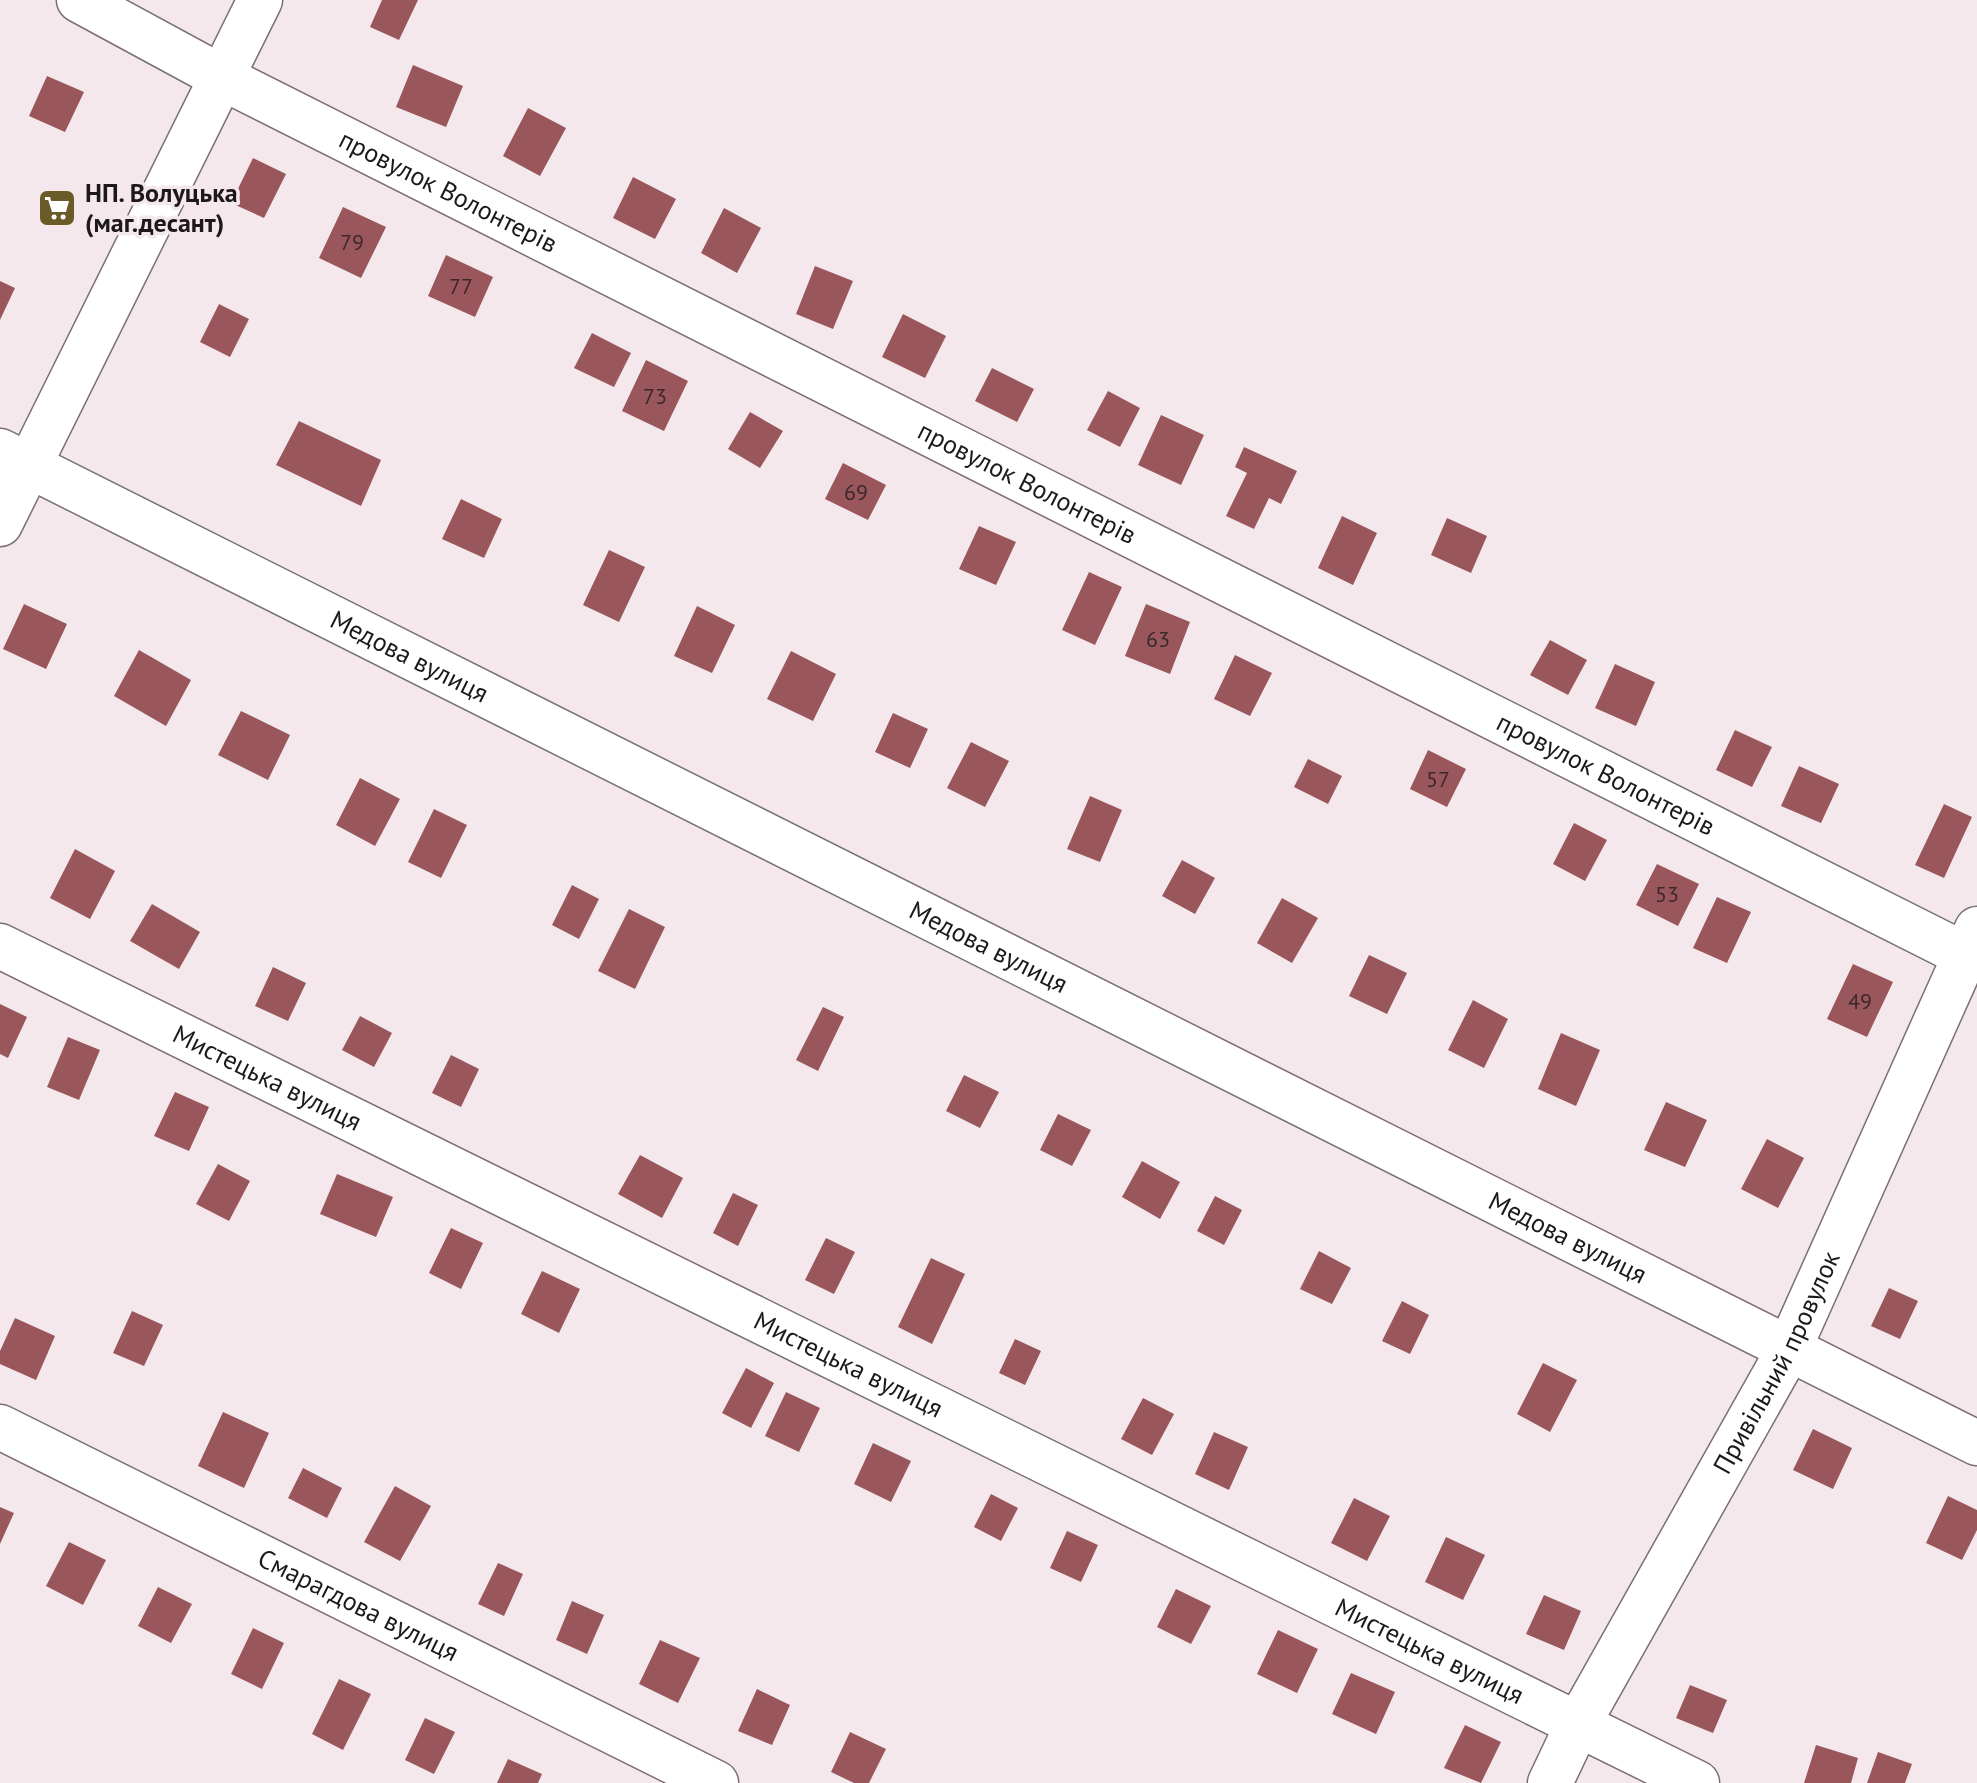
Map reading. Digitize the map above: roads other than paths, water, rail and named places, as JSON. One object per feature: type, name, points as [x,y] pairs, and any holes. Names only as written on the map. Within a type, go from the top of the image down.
[{"type":"street","name":"провулок Волонтерів","points":[[79,0],[223,78],[1973,948]]},
{"type":"street","points":[[0,524],[14,458],[223,78],[260,0]]},
{"type":"street","name":"Медова вулиця","points":[[14,458],[1788,1351],[1977,1443]]},
{"type":"street","name":"Мистецька вулиця","points":[[0,946],[1697,1783]]},
{"type":"street","name":"Привільний провулок","points":[[1550,1783],[1578,1724],[1788,1351],[1973,948]]},
{"type":"street","name":"Смарагдова вулиця","points":[[0,1427],[716,1783]]},
{"type":"place","name":"НП. Волуцька (маг.десант)","points":[[57,208]]}]
